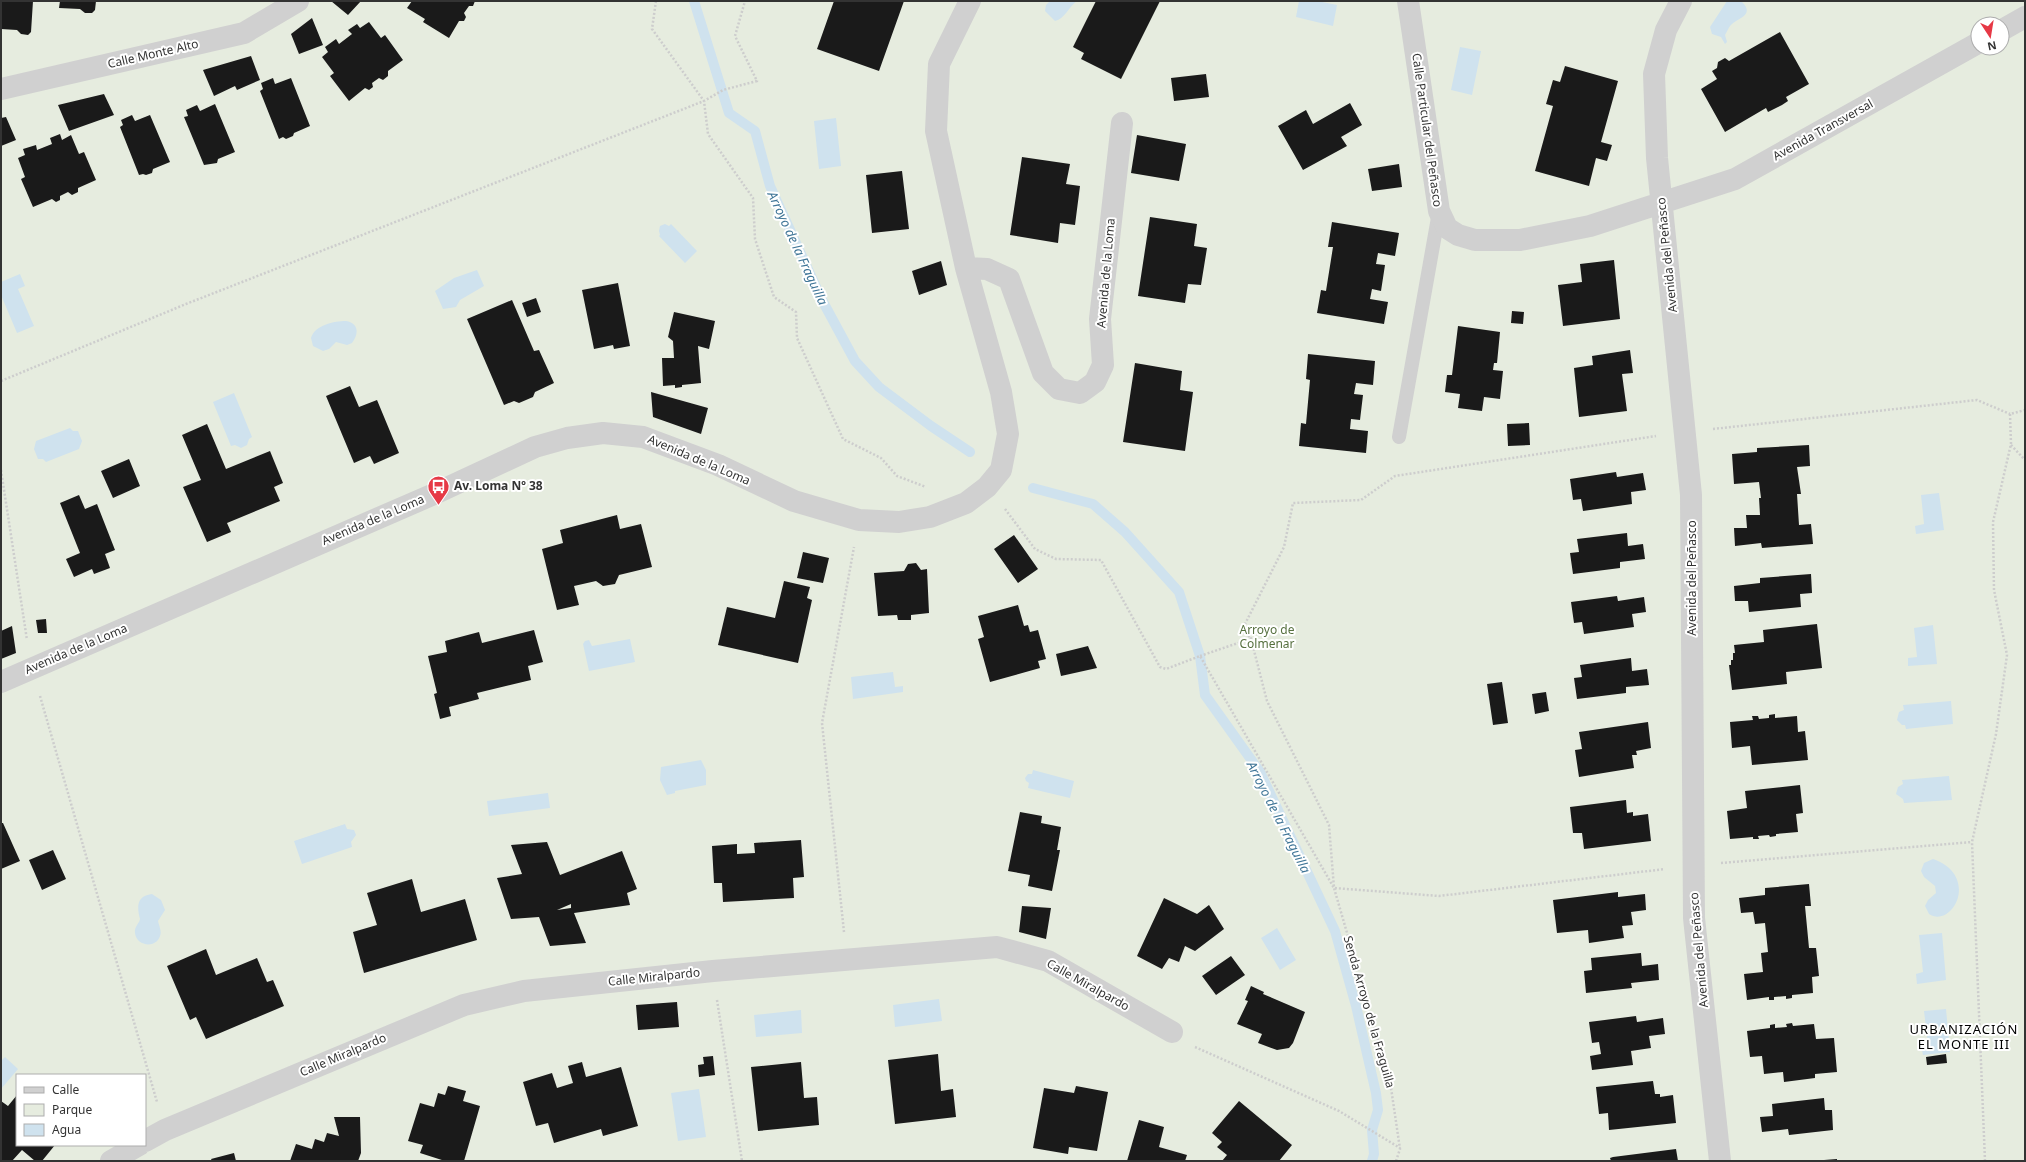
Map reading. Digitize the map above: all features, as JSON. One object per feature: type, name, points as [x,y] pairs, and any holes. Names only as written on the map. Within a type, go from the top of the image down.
[{"type":"street","name":"Calle Monte Alto","points":[[1,89],[244,33],[298,1]]},
{"type":"street","name":"Avenida de la Loma","points":[[1,682],[434,494],[535,447],[566,438],[603,433],[643,436],[718,465],[794,501],[859,520],[899,522],[930,517],[966,503],[988,487],[1004,464],[1008,434],[1001,392],[966,268],[936,131],[939,64],[970,1]]},
{"type":"street","name":"Calle Particular del Peñasco","points":[[1408,1],[1439,211],[1447,228],[1458,235],[1475,240],[1520,240],[1590,226],[1661,203]]},
{"type":"street","name":"Avenida del Peñasco","points":[[1681,1],[1666,30],[1654,74],[1657,158],[1691,495],[1694,918],[1720,1161]]},
{"type":"street","points":[[2010,25],[2025,17]]},
{"type":"street","name":"Avenida Transversal","points":[[1661,203],[1735,179],[1970,48]]},
{"type":"street","name":"Avenida de la Loma","points":[[966,268],[987,270],[1009,279],[1042,373],[1059,389],[1080,393],[1095,382],[1103,365],[1100,319],[1122,123]]},
{"type":"street","name":"Calle Miralpardo","points":[[146,1140],[165,1130],[464,1005],[524,991],[713,971],[847,961],[997,947],[1048,961],[1172,1032]]},
{"type":"street","points":[[111,1161],[137,1146]]},
{"type":"lane","points":[[1399,437],[1439,211]]},
{"type":"path","points":[[656,1],[652,29],[704,101],[708,134],[753,198],[755,239],[774,297],[796,312],[797,338],[842,439],[881,458],[897,476],[966,503]]},
{"type":"path","points":[[1,381],[186,304],[704,101],[723,90],[757,81],[735,36],[745,1]]},
{"type":"path","points":[[1985,1161],[1972,842],[1996,734],[2007,655],[1994,590],[1993,522],[2011,444],[2010,414],[2025,410]]},
{"type":"path","points":[[2011,444],[2025,460]]},
{"type":"path","points":[[1,470],[32,669],[165,1130]]},
{"type":"path","name":"Senda Arroyo de la Fraguilla","points":[[1395,476],[1361,500],[1293,503],[1284,547],[1245,624],[1250,635],[1267,701],[1329,825],[1334,888],[1390,1081],[1400,1148],[1396,1161]]},
{"type":"path","points":[[988,487],[1035,549],[1056,559],[1101,560],[1160,667],[1166,669],[1241,642],[1250,635]]},
{"type":"path","points":[[847,961],[822,723],[859,520]]},
{"type":"path","name":"Senda Arroyo de la Fraguilla","points":[[1200,656],[1334,888]]},
{"type":"path","points":[[1334,888],[1440,896]]},
{"type":"path","points":[[713,971],[742,1161]]},
{"type":"path","points":[[1172,1032],[1199,1050],[1339,1111],[1400,1148]]},
{"type":"green space","name":"Arroyo de Colmenar","points":[[1,1],[2025,1],[2025,1161],[1,1161]]},
{"type":"water","points":[[1050,1],[1077,1],[1062,18],[1055,21],[1045,11],[1046,5]]},
{"type":"water","points":[[1299,1],[1317,1],[1337,5],[1333,26],[1296,17]]},
{"type":"water","points":[[1727,1],[1741,1],[1747,10],[1744,16],[1732,24],[1729,28],[1725,35],[1727,42],[1725,44],[1721,37],[1712,34],[1710,27]]},
{"type":"water","points":[[1460,47],[1481,51],[1472,95],[1451,90]]},
{"type":"water","points":[[836,118],[841,166],[819,169],[814,121]]},
{"type":"water","points":[[665,224],[669,226],[671,224],[697,251],[685,263],[659,236],[660,226]]},
{"type":"water","points":[[477,270],[484,286],[460,300],[456,307],[443,309],[435,291],[454,278]]},
{"type":"water","points":[[20,274],[25,286],[18,289],[34,326],[17,333],[1,295],[1,282]]},
{"type":"water","points":[[346,321],[353,324],[356,329],[357,333],[352,343],[347,345],[336,342],[329,349],[323,351],[313,346],[311,338],[316,330],[331,323]]},
{"type":"water","points":[[234,393],[252,437],[249,439],[247,445],[241,448],[235,445],[231,446],[213,402]]},
{"type":"water","points":[[70,428],[73,431],[78,431],[82,441],[79,449],[46,462],[43,459],[38,459],[34,449],[36,441]]},
{"type":"water","points":[[1939,493],[1944,530],[1916,534],[1915,526],[1924,524],[1921,495]]},
{"type":"water","points":[[1933,625],[1937,664],[1908,666],[1908,658],[1917,657],[1914,628]]},
{"type":"water","points":[[630,639],[635,662],[589,671],[583,644],[585,641],[589,640],[592,646]]},
{"type":"water","points":[[893,672],[895,687],[903,686],[903,692],[853,699],[851,677]]},
{"type":"water","points":[[1951,701],[1953,724],[1906,729],[1905,725],[1902,725],[1897,720],[1899,712],[1904,710],[1903,705]]},
{"type":"water","points":[[701,760],[706,770],[706,785],[675,791],[675,793],[667,795],[660,780],[661,767]]},
{"type":"water","points":[[1033,770],[1074,781],[1070,798],[1028,788],[1029,783],[1025,778],[1028,774],[1032,774]]},
{"type":"water","points":[[1949,776],[1952,800],[1904,803],[1903,799],[1896,794],[1898,787],[1903,784],[1902,780]]},
{"type":"water","points":[[548,793],[550,808],[489,816],[487,801]]},
{"type":"water","points":[[345,824],[347,829],[354,830],[356,835],[351,842],[352,847],[302,864],[294,841]]},
{"type":"water","points":[[1933,859],[1948,867],[1956,877],[1959,888],[1958,898],[1953,908],[1946,914],[1938,917],[1929,914],[1925,906],[1928,900],[1936,893],[1935,886],[1924,877],[1921,871],[1924,863]]},
{"type":"water","points":[[152,894],[161,900],[165,910],[158,921],[161,932],[158,940],[155,943],[146,944],[139,941],[135,933],[140,919],[138,906],[143,897]]},
{"type":"water","points":[[1277,928],[1296,960],[1280,970],[1261,938]]},
{"type":"water","points":[[1942,933],[1946,980],[1917,984],[1916,974],[1923,972],[1919,935]]},
{"type":"water","points":[[939,999],[942,1021],[895,1027],[893,1005]]},
{"type":"water","points":[[1946,1009],[1950,1052],[1923,1055],[1921,1045],[1928,1044],[1924,1011]]},
{"type":"water","points":[[801,1010],[802,1033],[756,1037],[754,1015]]},
{"type":"water","points":[[5,1057],[18,1069],[1,1089],[1,1061]]},
{"type":"water","points":[[699,1089],[706,1137],[678,1141],[671,1093]]},
{"type":"building","points":[[1,1],[33,1],[31,32],[28,35],[21,34],[17,30],[1,29]]},
{"type":"building","points":[[60,1],[96,1],[95,10],[92,13],[85,13],[80,9],[59,8]]},
{"type":"building","points":[[331,1],[361,1],[348,15]]},
{"type":"building","points":[[412,1],[475,1],[473,6],[469,6],[464,13],[466,17],[464,21],[459,21],[449,38],[423,22],[425,19],[407,8]]},
{"type":"building","points":[[834,1],[904,1],[879,71],[817,49]]},
{"type":"building","points":[[1096,1],[1160,1],[1121,79],[1081,59],[1084,53],[1073,47]]},
{"type":"building","points":[[312,18],[323,45],[299,54],[291,34]]},
{"type":"building","points":[[369,22],[381,38],[385,35],[403,60],[388,71],[388,76],[383,80],[379,78],[372,83],[373,87],[369,90],[365,88],[349,101],[330,76],[334,73],[322,57],[328,52],[325,47],[336,39],[339,44],[352,34],[348,30],[357,24],[360,28]]},
{"type":"building","points":[[1780,32],[1809,84],[1786,97],[1788,101],[1782,105],[1768,112],[1766,108],[1725,132],[1701,89],[1717,79],[1712,71],[1717,68],[1718,62],[1725,58],[1729,61]]},
{"type":"building","points":[[251,56],[260,80],[237,90],[235,86],[214,96],[203,70]]},
{"type":"building","points":[[1565,66],[1618,81],[1601,142],[1612,145],[1607,161],[1596,158],[1589,186],[1535,171],[1553,106],[1546,104],[1553,80],[1560,82]]},
{"type":"building","points":[[1206,74],[1209,97],[1174,101],[1171,78]]},
{"type":"building","points":[[273,78],[275,84],[291,78],[310,126],[294,133],[293,136],[286,139],[283,137],[279,139],[260,91],[263,89],[261,83]]},
{"type":"building","points":[[104,94],[114,115],[69,131],[58,105]]},
{"type":"building","points":[[1350,103],[1362,125],[1341,137],[1347,146],[1303,170],[1278,126],[1306,110],[1313,124]]},
{"type":"building","points":[[215,104],[235,152],[218,159],[217,163],[204,165],[184,117],[188,116],[186,110],[197,105],[200,111]]},
{"type":"building","points":[[132,115],[135,121],[150,115],[170,162],[153,169],[152,173],[146,175],[139,175],[120,127],[123,125],[121,120]]},
{"type":"building","points":[[6,117],[16,140],[1,146],[1,118]]},
{"type":"building","points":[[60,134],[62,140],[71,135],[79,154],[84,152],[96,180],[78,188],[78,192],[72,195],[68,192],[60,196],[60,200],[56,202],[52,199],[33,207],[21,179],[25,177],[18,158],[25,155],[23,149],[36,145],[37,150],[52,144],[50,138]]},
{"type":"building","points":[[1137,135],[1186,144],[1179,181],[1131,173]]},
{"type":"building","points":[[1022,157],[1070,164],[1066,184],[1080,186],[1075,225],[1060,223],[1058,243],[1010,235]]},
{"type":"building","points":[[1399,164],[1402,187],[1372,191],[1368,169]]},
{"type":"building","points":[[902,171],[909,229],[872,233],[866,175]]},
{"type":"building","points":[[1150,217],[1197,224],[1194,246],[1207,248],[1201,285],[1188,284],[1185,303],[1138,296]]},
{"type":"building","points":[[1332,222],[1399,233],[1395,256],[1378,253],[1376,264],[1385,265],[1381,291],[1372,289],[1370,299],[1388,302],[1384,324],[1317,313],[1321,290],[1326,291],[1333,247],[1328,247]]},
{"type":"building","points":[[1614,260],[1620,319],[1563,326],[1558,285],[1582,282],[1580,264]]},
{"type":"building","points":[[941,261],[947,285],[919,295],[912,271]]},
{"type":"building","points":[[618,283],[630,346],[614,349],[613,345],[594,349],[582,290]]},
{"type":"building","points":[[536,298],[541,312],[527,317],[522,303]]},
{"type":"building","points":[[512,300],[534,351],[539,350],[554,383],[535,392],[533,397],[519,403],[514,401],[504,405],[467,319]]},
{"type":"building","points":[[1512,311],[1524,312],[1523,324],[1511,323]]},
{"type":"building","points":[[674,312],[715,321],[709,349],[698,346],[701,383],[682,385],[682,387],[675,388],[675,385],[663,386],[662,358],[674,358],[673,341],[668,337]]},
{"type":"building","points":[[1458,326],[1500,332],[1497,363],[1494,363],[1493,370],[1503,371],[1500,399],[1484,397],[1482,411],[1458,408],[1460,394],[1445,392],[1447,375],[1452,375]]},
{"type":"building","points":[[1630,350],[1633,373],[1622,374],[1627,411],[1579,417],[1574,368],[1593,365],[1592,356]]},
{"type":"building","points":[[1308,354],[1375,361],[1373,385],[1356,383],[1354,394],[1363,395],[1360,420],[1351,419],[1350,429],[1368,431],[1366,453],[1299,446],[1301,423],[1306,424],[1310,380],[1306,379]]},
{"type":"building","points":[[1135,363],[1182,371],[1180,390],[1193,392],[1185,451],[1123,442]]},
{"type":"building","points":[[350,386],[359,407],[377,400],[399,453],[374,464],[370,456],[354,463],[326,396]]},
{"type":"building","points":[[651,392],[708,408],[701,434],[653,417]]},
{"type":"building","points":[[1529,423],[1530,445],[1508,446],[1507,424]]},
{"type":"building","points":[[207,424],[226,469],[270,451],[283,483],[274,487],[280,501],[227,523],[231,532],[207,542],[183,487],[201,480],[182,435]]},
{"type":"building","points":[[1809,445],[1810,466],[1797,467],[1801,494],[1797,494],[1799,525],[1811,524],[1813,544],[1762,548],[1761,543],[1735,546],[1734,528],[1747,528],[1746,515],[1760,515],[1759,498],[1761,498],[1759,482],[1734,484],[1732,454],[1757,452],[1757,448]]},
{"type":"building","points":[[129,459],[140,486],[113,498],[101,471]]},
{"type":"building","points":[[1616,472],[1617,477],[1643,473],[1646,490],[1631,492],[1632,504],[1583,511],[1581,499],[1573,500],[1570,479]]},
{"type":"building","points":[[79,495],[85,509],[97,504],[115,550],[105,554],[110,568],[94,574],[92,569],[74,577],[66,559],[80,553],[60,503]]},
{"type":"building","points":[[617,515],[620,529],[641,524],[652,567],[619,575],[615,584],[603,586],[596,581],[574,586],[579,605],[557,610],[542,549],[563,543],[560,530]]},
{"type":"building","points":[[1627,533],[1628,546],[1643,544],[1645,559],[1620,562],[1620,568],[1573,574],[1570,553],[1579,552],[1577,539]]},
{"type":"building","points":[[1014,535],[1038,569],[1018,583],[994,549]]},
{"type":"building","points":[[803,552],[829,558],[823,583],[797,578]]},
{"type":"building","points":[[916,563],[921,570],[927,569],[929,613],[911,615],[911,620],[898,620],[897,615],[878,616],[874,573],[904,571],[908,564]]},
{"type":"building","points":[[1811,574],[1812,593],[1800,594],[1801,607],[1749,612],[1748,601],[1735,601],[1734,586],[1760,583],[1760,578]]},
{"type":"building","points":[[784,581],[810,587],[807,598],[812,600],[798,663],[718,645],[727,607],[775,618]]},
{"type":"building","points":[[1617,596],[1618,601],[1644,597],[1646,612],[1632,614],[1634,627],[1584,634],[1582,622],[1574,623],[1571,602]]},
{"type":"building","points":[[1018,605],[1024,626],[1028,625],[1030,632],[1038,630],[1046,659],[1038,661],[1040,668],[990,682],[978,639],[984,637],[978,616]]},
{"type":"building","points":[[46,619],[47,633],[38,633],[36,620]]},
{"type":"building","points":[[1817,624],[1822,668],[1786,672],[1787,684],[1732,690],[1729,665],[1731,665],[1731,660],[1733,660],[1733,653],[1735,653],[1734,645],[1764,642],[1763,630]]},
{"type":"building","points":[[12,626],[16,653],[1,659],[1,631]]},
{"type":"building","points":[[534,630],[543,662],[528,666],[531,680],[477,693],[479,699],[449,707],[451,716],[440,719],[434,694],[437,693],[428,656],[447,652],[445,641],[479,632],[482,643]]},
{"type":"building","points":[[1088,646],[1097,668],[1061,676],[1056,654]]},
{"type":"building","points":[[1631,658],[1632,671],[1647,669],[1649,685],[1626,687],[1626,693],[1577,699],[1574,678],[1582,677],[1580,665]]},
{"type":"building","points":[[1502,682],[1508,723],[1493,725],[1487,684]]},
{"type":"building","points":[[1546,692],[1549,711],[1535,714],[1532,694]]},
{"type":"building","points":[[1775,714],[1775,718],[1797,716],[1798,732],[1805,731],[1808,760],[1752,765],[1750,746],[1732,748],[1730,722],[1753,720],[1752,716],[1758,716],[1759,719],[1769,718],[1769,715]]},
{"type":"building","points":[[1648,722],[1651,748],[1636,751],[1637,755],[1632,755],[1634,768],[1579,777],[1575,750],[1582,749],[1579,732]]},
{"type":"building","points":[[1800,785],[1803,813],[1796,814],[1798,832],[1776,834],[1776,836],[1770,837],[1769,835],[1758,836],[1759,839],[1753,839],[1753,837],[1730,839],[1727,811],[1747,808],[1745,791]]},
{"type":"building","points":[[1626,800],[1627,813],[1633,812],[1633,816],[1648,814],[1651,841],[1584,849],[1582,833],[1573,833],[1570,807]]},
{"type":"building","points":[[1020,812],[1042,816],[1041,823],[1061,827],[1057,850],[1060,850],[1052,891],[1028,886],[1030,875],[1008,871]]},
{"type":"building","points":[[1,823],[3,823],[20,861],[1,869]]},
{"type":"building","points":[[801,840],[804,877],[793,878],[794,898],[723,902],[722,883],[714,883],[712,846],[737,844],[737,854],[755,853],[754,843]]},
{"type":"building","points":[[547,842],[560,875],[622,851],[637,889],[627,893],[630,905],[574,913],[586,943],[550,946],[539,917],[511,919],[497,878],[522,874],[511,845]],"holes":[[[571,904],[571,908],[557,910]]]},
{"type":"building","points":[[53,850],[66,879],[42,890],[29,860]]},
{"type":"building","points":[[412,879],[421,912],[465,899],[477,940],[364,973],[353,932],[377,925],[367,893]]},
{"type":"building","points":[[1809,884],[1811,906],[1805,906],[1809,948],[1816,948],[1819,976],[1812,977],[1813,993],[1792,995],[1792,998],[1786,999],[1786,996],[1774,997],[1774,1000],[1769,1000],[1769,997],[1747,1000],[1744,974],[1763,972],[1761,953],[1768,952],[1765,923],[1755,924],[1753,912],[1741,913],[1739,898],[1765,895],[1765,888]]},
{"type":"building","points":[[1618,892],[1618,897],[1645,894],[1646,910],[1631,912],[1633,925],[1622,926],[1624,938],[1589,943],[1588,930],[1557,933],[1553,900]]},
{"type":"building","points":[[1164,898],[1197,914],[1209,905],[1224,929],[1195,951],[1185,946],[1179,962],[1169,958],[1162,969],[1137,956]]},
{"type":"building","points":[[1022,906],[1051,908],[1046,939],[1019,932]]},
{"type":"building","points":[[206,949],[216,975],[257,958],[267,982],[273,980],[284,1006],[206,1039],[196,1017],[190,1020],[167,966]]},
{"type":"building","points":[[1641,953],[1642,966],[1658,964],[1659,980],[1631,983],[1632,988],[1586,993],[1584,971],[1592,970],[1591,958]]},
{"type":"building","points":[[1231,956],[1245,975],[1216,995],[1202,976]]},
{"type":"building","points":[[1251,986],[1264,992],[1263,994],[1305,1012],[1293,1043],[1289,1048],[1277,1050],[1258,1043],[1262,1034],[1237,1024],[1248,1001],[1245,1000]]},
{"type":"building","points":[[677,1002],[679,1027],[638,1030],[636,1005]]},
{"type":"building","points":[[1636,1016],[1637,1022],[1663,1018],[1665,1034],[1649,1036],[1651,1048],[1631,1051],[1633,1065],[1592,1070],[1590,1056],[1601,1054],[1599,1042],[1592,1043],[1589,1022]]},
{"type":"building","points":[[1792,1023],[1793,1026],[1814,1024],[1816,1039],[1834,1038],[1837,1072],[1815,1074],[1815,1078],[1784,1082],[1783,1072],[1764,1074],[1762,1056],[1750,1057],[1747,1031],[1770,1028],[1770,1025],[1775,1024],[1775,1028],[1787,1027],[1786,1024]]},
{"type":"building","points":[[938,1054],[941,1091],[953,1089],[956,1117],[895,1124],[888,1060]]},
{"type":"building","points":[[1946,1054],[1947,1063],[1927,1065],[1926,1057]]},
{"type":"building","points":[[713,1056],[715,1075],[699,1077],[698,1065],[704,1064],[703,1057]]},
{"type":"building","points":[[582,1062],[586,1077],[621,1067],[638,1126],[603,1136],[601,1129],[554,1143],[548,1123],[536,1126],[523,1082],[552,1073],[557,1088],[573,1083],[568,1066]]},
{"type":"building","points":[[801,1062],[804,1098],[817,1097],[819,1125],[758,1131],[751,1067]]},
{"type":"building","points":[[1653,1081],[1655,1094],[1660,1094],[1660,1097],[1673,1095],[1676,1123],[1609,1130],[1608,1113],[1599,1114],[1596,1087]]},
{"type":"building","points":[[448,1086],[466,1091],[463,1101],[480,1106],[464,1161],[445,1161],[420,1153],[423,1145],[408,1141],[420,1103],[434,1107],[438,1093],[445,1095]]},
{"type":"building","points":[[1076,1086],[1108,1092],[1097,1151],[1069,1147],[1068,1154],[1033,1148],[1044,1088],[1074,1093]]},
{"type":"building","points":[[16,1096],[16,1146],[54,1146],[42,1161],[35,1161],[22,1150],[12,1161],[1,1161],[1,1101],[8,1106]]},
{"type":"building","points":[[1824,1098],[1825,1110],[1832,1110],[1833,1130],[1789,1135],[1788,1129],[1762,1132],[1760,1117],[1773,1116],[1772,1104]]},
{"type":"building","points":[[1239,1101],[1292,1145],[1279,1161],[1222,1161],[1227,1155],[1217,1147],[1222,1142],[1212,1133]]},
{"type":"building","points":[[334,1117],[360,1117],[361,1153],[358,1161],[290,1161],[296,1144],[312,1149],[315,1139],[324,1142],[327,1133],[339,1136]]},
{"type":"building","points":[[1139,1120],[1164,1127],[1159,1147],[1187,1155],[1185,1161],[1127,1161]]},
{"type":"building","points":[[1676,1149],[1678,1161],[1611,1161],[1610,1158],[1613,1157]]},
{"type":"building","points":[[234,1153],[236,1161],[212,1161],[211,1159]]},
{"type":"building","points":[[1837,1159],[1837,1161],[1824,1161],[1824,1160]]},
{"type":"waterway","name":"Arroyo de la Fraguilla","points":[[694,1],[729,113],[755,131],[770,186],[822,300],[855,361],[879,387],[931,426],[970,452]]},
{"type":"waterway","name":"Arroyo de la Fraguilla","points":[[1033,488],[1093,504],[1125,532],[1179,592],[1200,656],[1205,695],[1260,772],[1335,931],[1356,1006],[1376,1093],[1378,1110],[1372,1130],[1374,1154],[1372,1161]]},
{"type":"place","name":"Av. Loma Nº 38","points":[[439,506]]},
{"type":"district","name":"URBANIZACIÓN EL MONTE III","points":[[1964,1036]]}]
